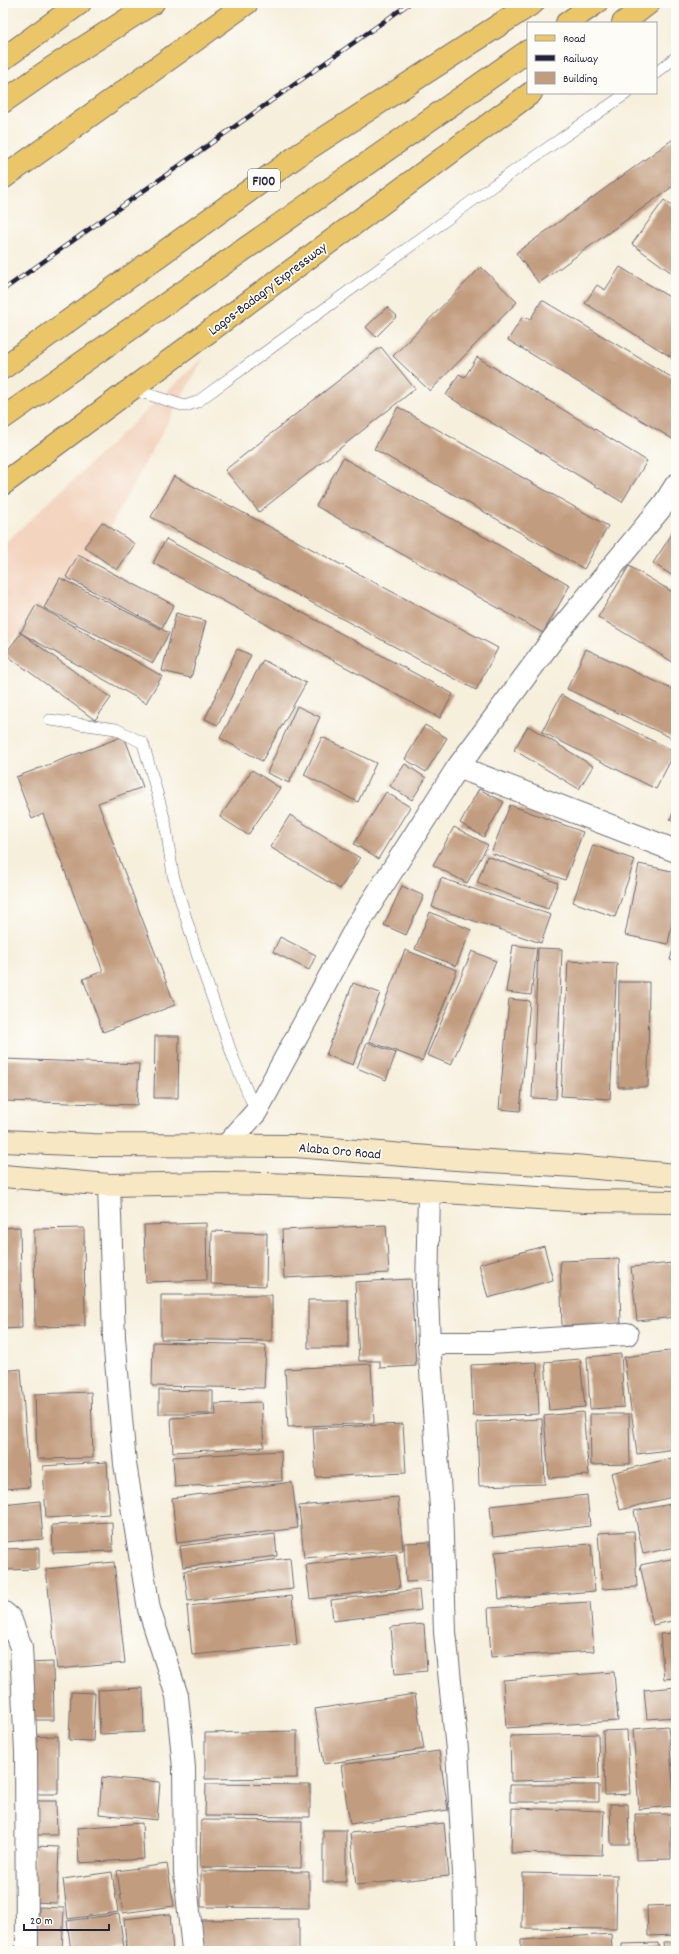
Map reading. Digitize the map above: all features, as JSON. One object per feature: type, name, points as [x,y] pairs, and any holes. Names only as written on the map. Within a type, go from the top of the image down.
[{"type":"main road","points":[[3,59],[80,3]]},
{"type":"main road","points":[[3,102],[53,67],[153,3]]},
{"type":"main road","points":[[3,178],[247,3]]},
{"type":"main road","name":"F100","points":[[3,368],[300,154],[533,3]]},
{"type":"main road","points":[[568,22],[596,3]]},
{"type":"main road","points":[[624,22],[649,3]]},
{"type":"main road","points":[[3,418],[527,51]]},
{"type":"main road","name":"Lagos-Badagry Expressway","points":[[3,484],[530,94]]},
{"type":"main road","name":"Alaba Oro Road","points":[[3,1141],[94,1145],[296,1146],[676,1175]]},
{"type":"main road","points":[[3,1176],[109,1185],[215,1183],[429,1191],[584,1201],[676,1202]]},
{"type":"street","points":[[227,1145],[256,1112],[358,924],[458,767],[555,636],[670,505],[676,485]]},
{"type":"street","points":[[458,767],[676,851]]},
{"type":"street","points":[[109,1185],[114,1338],[125,1464],[149,1609],[177,1696],[184,1768],[185,1873],[193,1951]]},
{"type":"street","points":[[429,1191],[427,1293],[429,1343],[441,1508],[445,1632],[461,1819],[466,1951]]},
{"type":"street","points":[[429,1343],[490,1343],[627,1334]]},
{"type":"street","points":[[3,1612],[10,1618],[21,1647],[26,1752],[27,1951]]},
{"type":"lane","points":[[657,72],[676,57]]},
{"type":"lane","points":[[131,389],[185,406],[197,402],[494,186],[626,94]]},
{"type":"lane","points":[[50,720],[116,729],[143,743],[165,821],[173,875],[197,954],[234,1060],[256,1112]]},
{"type":"shaded area","points":[[204,357],[101,543],[3,650],[3,545]]},
{"type":"building","points":[[676,137],[676,184],[539,283],[516,253]]},
{"type":"building","points":[[664,200],[676,209],[676,276],[632,244]]},
{"type":"building","points":[[481,267],[517,302],[430,391],[393,356]]},
{"type":"building","points":[[620,267],[676,301],[676,360],[585,303],[597,285],[605,290]]},
{"type":"building","points":[[542,300],[676,380],[676,441],[508,340],[523,316],[530,320]]},
{"type":"building","points":[[387,307],[397,316],[376,337],[366,327]]},
{"type":"building","points":[[381,347],[415,389],[259,512],[225,470]]},
{"type":"building","points":[[477,357],[647,461],[622,502],[446,395],[459,374],[465,377]]},
{"type":"building","points":[[398,407],[608,526],[584,569],[374,449]]},
{"type":"building","points":[[343,458],[570,585],[543,633],[316,506]]},
{"type":"building","points":[[174,476],[498,648],[476,690],[151,517]]},
{"type":"building","points":[[102,522],[135,544],[117,570],[84,547]]},
{"type":"building","points":[[676,528],[676,578],[653,563]]},
{"type":"building","points":[[166,539],[453,694],[440,718],[153,563]]},
{"type":"building","points":[[78,555],[174,605],[162,628],[66,577]]},
{"type":"building","points":[[629,566],[676,594],[676,664],[598,617]]},
{"type":"building","points":[[60,578],[169,633],[153,663],[44,608]]},
{"type":"building","points":[[36,605],[162,676],[146,703],[19,632],[21,632]]},
{"type":"building","points":[[176,613],[206,621],[191,678],[162,671]]},
{"type":"building","points":[[21,633],[111,698],[95,720],[5,654]]},
{"type":"building","points":[[237,649],[251,655],[218,725],[205,719]]},
{"type":"building","points":[[586,649],[676,691],[676,740],[567,689]]},
{"type":"building","points":[[263,660],[306,683],[262,761],[220,738]]},
{"type":"building","points":[[561,695],[675,752],[656,789],[542,732]]},
{"type":"building","points":[[297,706],[320,717],[289,783],[267,773]]},
{"type":"building","points":[[425,725],[447,738],[426,772],[405,759]]},
{"type":"building","points":[[528,726],[593,766],[579,789],[514,750]]},
{"type":"building","points":[[124,736],[143,787],[98,803],[175,1005],[103,1032],[83,979],[103,971],[43,814],[32,819],[16,777]]},
{"type":"building","points":[[322,737],[376,763],[358,802],[304,775]]},
{"type":"building","points":[[405,764],[426,778],[412,800],[390,786]]},
{"type":"building","points":[[252,770],[280,788],[248,835],[220,817]]},
{"type":"building","points":[[479,789],[504,802],[484,837],[460,823]]},
{"type":"building","points":[[386,792],[410,807],[378,859],[354,844]]},
{"type":"building","points":[[510,805],[583,832],[565,880],[491,853]]},
{"type":"building","points":[[676,806],[676,822],[670,819]]},
{"type":"building","points":[[290,815],[360,858],[340,889],[270,847]]},
{"type":"building","points":[[454,827],[488,845],[467,883],[433,865]]},
{"type":"building","points":[[593,845],[635,860],[615,917],[573,902]]},
{"type":"building","points":[[487,856],[558,883],[548,909],[477,883]]},
{"type":"building","points":[[639,864],[676,872],[676,902],[668,944],[625,935]]},
{"type":"building","points":[[441,878],[551,915],[541,943],[432,907]]},
{"type":"building","points":[[402,886],[424,896],[406,935],[384,925]]},
{"type":"building","points":[[430,912],[471,930],[456,966],[415,949]]},
{"type":"building","points":[[280,937],[316,955],[309,970],[273,952]]},
{"type":"building","points":[[676,938],[676,961],[670,960]]},
{"type":"building","points":[[513,945],[537,948],[531,995],[506,992]]},
{"type":"building","points":[[538,948],[562,949],[556,1099],[532,1098]]},
{"type":"building","points":[[405,950],[457,970],[422,1061],[369,1041]]},
{"type":"building","points":[[472,951],[496,961],[451,1065],[427,1055]]},
{"type":"building","points":[[568,961],[617,963],[610,1099],[561,1096]]},
{"type":"building","points":[[619,982],[649,982],[648,1087],[618,1087]]},
{"type":"building","points":[[353,983],[380,993],[353,1065],[326,1055]]},
{"type":"building","points":[[509,999],[530,1001],[520,1111],[499,1109]]},
{"type":"building","points":[[155,1036],[179,1036],[178,1098],[154,1098]]},
{"type":"building","points":[[367,1042],[396,1053],[386,1080],[357,1068]]},
{"type":"building","points":[[3,1059],[139,1064],[137,1105],[3,1101]]},
{"type":"building","points":[[206,1223],[207,1280],[146,1282],[144,1225]]},
{"type":"building","points":[[386,1225],[389,1273],[284,1278],[282,1230]]},
{"type":"building","points":[[20,1227],[22,1328],[3,1329],[3,1228]]},
{"type":"building","points":[[84,1228],[85,1326],[35,1327],[34,1229]]},
{"type":"building","points":[[212,1231],[267,1233],[266,1286],[211,1284]]},
{"type":"building","points":[[544,1246],[553,1280],[488,1298],[479,1264]]},
{"type":"building","points":[[619,1259],[621,1324],[562,1326],[560,1261]]},
{"type":"building","points":[[673,1263],[676,1290],[676,1317],[637,1321],[631,1267]]},
{"type":"building","points":[[411,1279],[416,1366],[380,1368],[380,1361],[359,1361],[355,1282]]},
{"type":"building","points":[[161,1295],[272,1295],[272,1341],[161,1339]]},
{"type":"building","points":[[308,1300],[348,1300],[348,1348],[308,1348]]},
{"type":"building","points":[[153,1342],[266,1345],[264,1388],[152,1386]]},
{"type":"building","points":[[676,1350],[676,1449],[637,1454],[624,1357]]},
{"type":"building","points":[[621,1354],[624,1407],[590,1409],[587,1357]]},
{"type":"building","points":[[580,1359],[585,1407],[549,1410],[545,1362]]},
{"type":"building","points":[[537,1362],[539,1414],[473,1416],[471,1365]]},
{"type":"building","points":[[371,1364],[374,1423],[288,1427],[285,1369]]},
{"type":"building","points":[[21,1369],[30,1487],[3,1489],[3,1371]]},
{"type":"building","points":[[159,1390],[213,1391],[213,1414],[159,1414]]},
{"type":"building","points":[[91,1392],[93,1458],[37,1459],[35,1394]]},
{"type":"building","points":[[261,1402],[264,1447],[173,1452],[171,1418],[216,1415],[215,1404]]},
{"type":"building","points":[[583,1412],[589,1475],[549,1478],[544,1416]]},
{"type":"building","points":[[590,1414],[629,1414],[630,1464],[591,1465]]},
{"type":"building","points":[[542,1419],[545,1484],[479,1486],[477,1422]]},
{"type":"building","points":[[403,1424],[406,1473],[316,1477],[313,1428]]},
{"type":"building","points":[[281,1451],[282,1481],[175,1487],[173,1457]]},
{"type":"building","points":[[676,1457],[676,1496],[620,1510],[611,1473]]},
{"type":"building","points":[[107,1462],[110,1514],[46,1518],[43,1466]]},
{"type":"building","points":[[292,1482],[298,1528],[177,1543],[172,1498]]},
{"type":"building","points":[[587,1495],[590,1526],[493,1537],[490,1506]]},
{"type":"building","points":[[398,1497],[403,1550],[304,1558],[299,1506]]},
{"type":"building","points":[[40,1501],[43,1539],[3,1542],[3,1505]]},
{"type":"building","points":[[676,1503],[676,1547],[643,1554],[634,1511]]},
{"type":"building","points":[[112,1522],[113,1551],[53,1553],[52,1525]]},
{"type":"building","points":[[634,1531],[637,1587],[602,1589],[598,1533]]},
{"type":"building","points":[[275,1534],[277,1556],[183,1567],[180,1546]]},
{"type":"building","points":[[430,1542],[432,1581],[406,1582],[404,1543]]},
{"type":"building","points":[[591,1544],[595,1591],[499,1599],[495,1552]]},
{"type":"building","points":[[39,1548],[39,1569],[3,1570],[3,1549]]},
{"type":"building","points":[[396,1554],[400,1588],[310,1599],[306,1565]]},
{"type":"building","points":[[290,1558],[293,1589],[188,1601],[184,1571]]},
{"type":"building","points":[[676,1558],[676,1620],[653,1625],[640,1565]]},
{"type":"building","points":[[114,1562],[125,1663],[57,1669],[46,1569]]},
{"type":"building","points":[[419,1590],[421,1610],[333,1621],[331,1600]]},
{"type":"building","points":[[292,1596],[297,1645],[192,1655],[187,1606]]},
{"type":"building","points":[[590,1602],[594,1651],[491,1657],[488,1608]]},
{"type":"building","points":[[424,1624],[427,1671],[395,1674],[391,1627]]},
{"type":"building","points":[[676,1633],[676,1678],[664,1679],[660,1634]]},
{"type":"building","points":[[53,1662],[54,1720],[27,1720],[27,1663]]},
{"type":"building","points":[[614,1672],[618,1721],[506,1728],[503,1680]]},
{"type":"building","points":[[676,1687],[676,1717],[647,1719],[644,1690]]},
{"type":"building","points":[[143,1688],[144,1732],[100,1734],[98,1690]]},
{"type":"building","points":[[71,1692],[95,1693],[93,1741],[69,1740]]},
{"type":"building","points":[[415,1694],[424,1749],[324,1764],[315,1709]]},
{"type":"building","points":[[668,1726],[675,1806],[639,1809],[633,1729]]},
{"type":"building","points":[[627,1730],[630,1794],[605,1795],[603,1731]]},
{"type":"building","points":[[297,1731],[297,1778],[205,1779],[205,1733]]},
{"type":"building","points":[[598,1734],[599,1779],[511,1781],[510,1736]]},
{"type":"building","points":[[58,1736],[58,1794],[29,1794],[28,1737]]},
{"type":"building","points":[[439,1751],[448,1810],[350,1824],[341,1765]]},
{"type":"building","points":[[102,1777],[160,1782],[157,1820],[99,1814]]},
{"type":"building","points":[[206,1784],[310,1785],[310,1817],[205,1816]]},
{"type":"building","points":[[510,1785],[599,1785],[599,1802],[510,1802]]},
{"type":"building","points":[[28,1801],[56,1801],[57,1835],[28,1835]]},
{"type":"building","points":[[610,1804],[628,1804],[629,1844],[611,1844]]},
{"type":"building","points":[[512,1808],[604,1811],[602,1855],[511,1853]]},
{"type":"building","points":[[635,1814],[671,1814],[671,1859],[636,1860]]},
{"type":"building","points":[[201,1820],[302,1821],[301,1868],[200,1867]]},
{"type":"building","points":[[142,1823],[144,1859],[79,1863],[77,1828]]},
{"type":"building","points":[[444,1823],[449,1876],[356,1885],[350,1833]]},
{"type":"building","points":[[323,1830],[346,1830],[346,1882],[323,1882]]},
{"type":"building","points":[[34,1846],[59,1847],[57,1903],[31,1902]]},
{"type":"building","points":[[167,1864],[174,1906],[123,1913],[117,1871]]},
{"type":"building","points":[[201,1871],[309,1872],[309,1908],[201,1907]]},
{"type":"building","points":[[112,1872],[118,1912],[68,1919],[63,1879]]},
{"type":"building","points":[[523,1873],[617,1875],[616,1929],[522,1928]]},
{"type":"building","points":[[676,1905],[676,1935],[648,1936],[647,1906]]},
{"type":"building","points":[[39,1907],[64,1908],[62,1951],[38,1951]]},
{"type":"building","points":[[119,1914],[124,1948],[99,1951],[71,1951],[67,1921]]},
{"type":"building","points":[[170,1914],[173,1951],[127,1951],[124,1919]]},
{"type":"building","points":[[299,1919],[299,1951],[199,1951],[199,1920]]},
{"type":"building","points":[[611,1934],[612,1951],[521,1951],[521,1940]]},
{"type":"building","points":[[663,1942],[676,1942],[676,1951],[664,1951]]},
{"type":"building","points":[[658,1943],[659,1951],[622,1951],[622,1944]]},
{"type":"railway","points":[[3,290],[410,3]]}]
